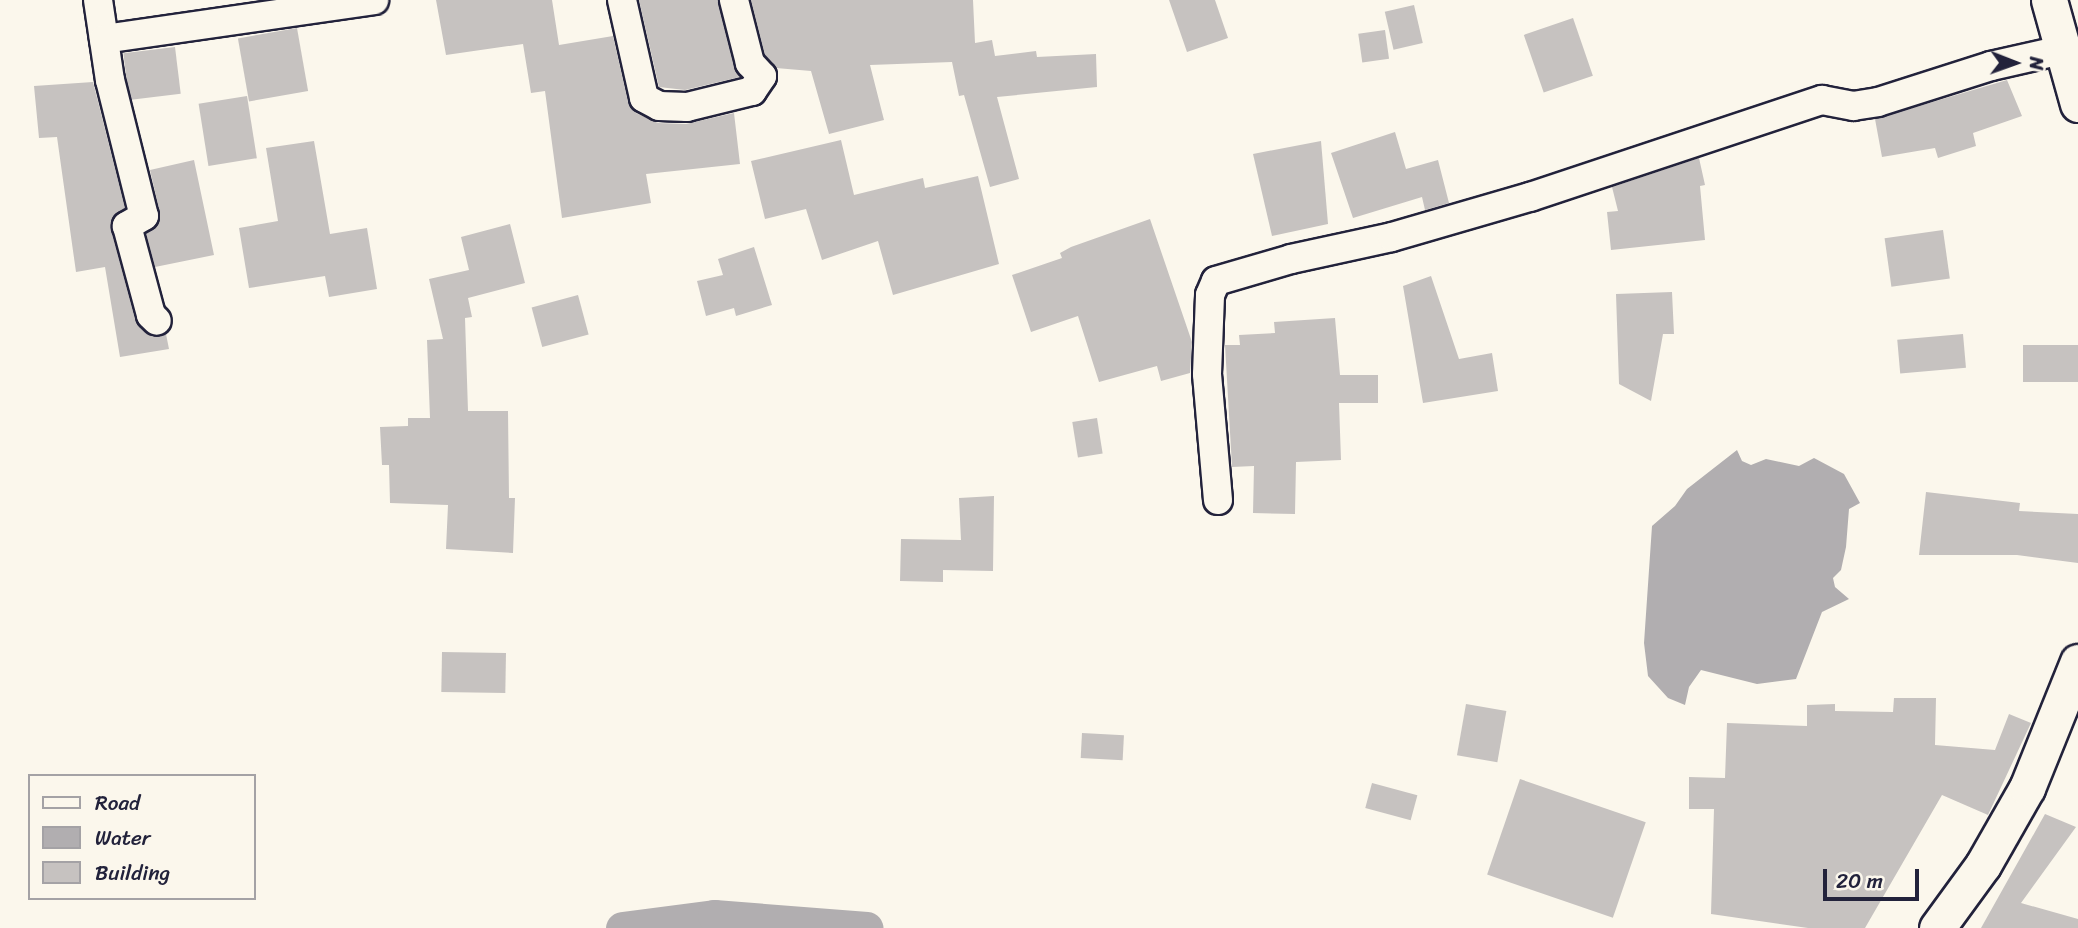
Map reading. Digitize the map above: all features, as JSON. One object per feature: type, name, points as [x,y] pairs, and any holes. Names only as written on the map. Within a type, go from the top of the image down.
[{"type":"street","points":[[98,0],[104,39],[144,216],[127,226],[151,315],[158,321]]},
{"type":"street","points":[[104,39],[374,0]]},
{"type":"street","points":[[622,0],[644,98],[659,106],[687,107],[752,91],[762,76],[750,63],[734,0]]},
{"type":"street","points":[[2049,0],[2078,104]]},
{"type":"street","points":[[1218,500],[1207,374],[1210,295],[1216,281],[1291,259],[1392,237],[1530,197],[1811,103],[1822,100],[1853,106],[1878,102],[1991,66],[2062,50]]},
{"type":"street","points":[[1937,928],[1983,865],[2027,788],[2078,662]]},
{"type":"water","points":[[1737,450],[1742,461],[1751,465],[1766,459],[1799,466],[1814,458],[1844,474],[1860,503],[1849,509],[1841,570],[1833,578],[1835,587],[1849,599],[1822,612],[1796,679],[1757,684],[1701,670],[1689,687],[1685,705],[1668,698],[1648,676],[1644,643],[1652,526],[1675,506],[1687,489]]},
{"type":"building","points":[[436,0],[552,0],[559,45],[613,36],[628,102],[636,113],[658,123],[686,124],[734,113],[740,164],[646,174],[651,203],[562,218],[545,91],[531,93],[523,44],[446,55]]},
{"type":"building","points":[[639,0],[718,0],[740,77],[685,90],[659,87]]},
{"type":"building","points":[[751,0],[973,0],[975,43],[992,40],[995,56],[1036,51],[1037,57],[1096,54],[1097,87],[997,97],[1019,179],[990,187],[964,95],[959,96],[952,62],[870,65],[884,120],[829,134],[811,71],[776,68],[765,55]]},
{"type":"building","points":[[1169,0],[1215,0],[1228,38],[1187,52]]},
{"type":"building","points":[[1414,5],[1423,43],[1394,50],[1385,12]]},
{"type":"building","points":[[1573,18],[1593,76],[1544,93],[1524,35]]},
{"type":"building","points":[[297,28],[308,91],[249,101],[238,38]]},
{"type":"building","points":[[1385,30],[1389,59],[1362,62],[1358,34]]},
{"type":"building","points":[[175,47],[181,94],[129,100],[123,53]]},
{"type":"building","points":[[2007,80],[2022,116],[1973,133],[1976,146],[1938,158],[1935,148],[1882,157],[1875,119]]},
{"type":"building","points":[[93,82],[125,208],[112,219],[111,229],[135,319],[152,337],[166,334],[169,349],[120,357],[105,267],[76,272],[57,137],[39,138],[34,86]]},
{"type":"building","points":[[247,96],[257,158],[208,166],[199,104]]},
{"type":"building","points":[[1395,132],[1406,169],[1438,160],[1449,203],[1425,210],[1422,197],[1353,218],[1331,153]]},
{"type":"building","points":[[841,140],[854,195],[923,178],[925,188],[978,176],[999,264],[893,295],[878,241],[822,260],[806,209],[765,219],[751,161]]},
{"type":"building","points":[[314,141],[330,234],[367,228],[377,289],[329,297],[325,276],[249,288],[239,228],[278,221],[266,148]]},
{"type":"building","points":[[1321,141],[1328,224],[1272,236],[1253,154]]},
{"type":"building","points":[[1699,158],[1705,185],[1700,186],[1705,240],[1611,250],[1607,212],[1618,211],[1612,187]]},
{"type":"building","points":[[194,160],[214,255],[155,267],[146,234],[159,223],[160,213],[150,170]]},
{"type":"building","points":[[1150,219],[1192,342],[1190,373],[1161,381],[1157,366],[1099,382],[1078,316],[1031,332],[1012,275],[1062,258],[1060,253],[1071,247]]},
{"type":"building","points":[[510,224],[525,283],[468,298],[472,317],[465,318],[468,411],[508,411],[509,498],[515,498],[513,553],[446,549],[448,505],[390,503],[389,465],[382,465],[380,427],[408,426],[408,418],[430,418],[427,340],[443,339],[429,279],[469,270],[461,237]]},
{"type":"building","points":[[1943,230],[1950,279],[1891,287],[1885,238]]},
{"type":"building","points":[[754,247],[772,305],[736,316],[734,308],[706,316],[697,281],[723,275],[718,259]]},
{"type":"building","points":[[1431,276],[1459,359],[1492,353],[1498,391],[1423,403],[1403,286]]},
{"type":"building","points":[[1672,292],[1674,334],[1663,334],[1651,401],[1619,384],[1616,294]]},
{"type":"building","points":[[578,295],[589,335],[542,347],[532,307]]},
{"type":"building","points":[[1335,318],[1340,375],[1378,375],[1378,403],[1339,403],[1341,460],[1296,462],[1295,514],[1253,513],[1254,466],[1232,467],[1225,345],[1240,345],[1239,335],[1275,333],[1274,322]]},
{"type":"building","points":[[1963,334],[1966,368],[1900,374],[1897,340]]},
{"type":"building","points":[[2023,345],[2078,345],[2078,382],[2023,382]]},
{"type":"building","points":[[1097,418],[1103,454],[1078,457],[1072,422]]},
{"type":"building","points":[[1926,492],[2020,503],[2019,511],[2078,514],[2078,563],[2017,555],[1919,555]]},
{"type":"building","points":[[994,496],[993,571],[943,570],[943,582],[900,581],[901,539],[961,540],[959,498]]},
{"type":"building","points":[[442,652],[506,653],[505,693],[441,692]]},
{"type":"building","points":[[1894,698],[1936,698],[1935,745],[1995,750],[2009,714],[2031,723],[1988,815],[1942,795],[1865,928],[1808,928],[1711,914],[1714,809],[1689,809],[1689,777],[1725,778],[1727,723],[1807,726],[1807,705],[1835,704],[1835,711],[1893,712]]},
{"type":"building","points":[[1466,704],[1506,711],[1497,762],[1457,755]]},
{"type":"building","points":[[1082,733],[1124,735],[1123,760],[1081,758]]},
{"type":"building","points":[[1520,779],[1646,822],[1613,918],[1487,874]]},
{"type":"building","points":[[1372,783],[1417,795],[1411,820],[1365,808]]},
{"type":"building","points":[[2045,814],[2076,827],[2021,903],[2078,919],[2078,928],[1981,928]]},
{"type":"waterway","points":[[622,928],[714,916],[867,928]]}]
